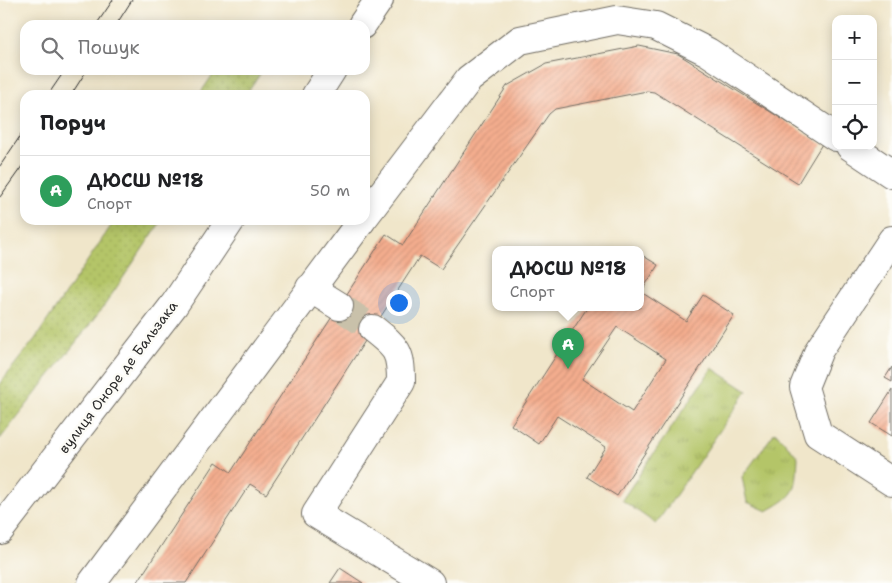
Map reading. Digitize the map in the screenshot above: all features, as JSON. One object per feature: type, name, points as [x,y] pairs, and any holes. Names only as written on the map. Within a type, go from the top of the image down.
[{"type":"street","points":[[365,20],[379,0]]},
{"type":"street","points":[[370,209],[469,79],[520,40],[617,20],[656,26],[708,52],[832,134]]},
{"type":"street","points":[[319,90],[329,75]]},
{"type":"street","points":[[856,150],[892,174]]},
{"type":"street","name":"вулиця Оноре де Бальзака","points":[[0,530],[174,305],[228,225]]},
{"type":"street","points":[[92,583],[358,225]]},
{"type":"street","points":[[892,240],[819,350],[804,387],[818,434],[892,482]]},
{"type":"street","points":[[310,288],[339,306]]},
{"type":"street","points":[[373,329],[394,345],[401,361],[401,382],[316,514],[430,583]]},
{"type":"green space","points":[[213,75],[259,75],[249,90],[202,90]]},
{"type":"green space","points":[[112,225],[159,225],[102,309],[0,439],[0,383],[35,339]]},
{"type":"green space","points":[[712,368],[747,391],[656,524],[622,500]]},
{"type":"green space","points":[[775,432],[798,457],[797,477],[790,495],[767,511],[747,502],[742,477]]},
{"type":"building","points":[[639,46],[678,54],[822,144],[798,183],[654,92],[647,91],[555,109],[549,114],[441,269],[420,256],[266,494],[250,484],[186,583],[137,583],[216,462],[231,472],[386,234],[403,245],[507,86],[546,64]]},
{"type":"building","points":[[644,256],[658,265],[644,287]]},
{"type":"building","points":[[644,294],[686,321],[703,295],[734,315],[617,496],[587,477],[606,447],[557,416],[539,444],[511,425],[585,311],[644,311]],"holes":[[[617,327],[666,359],[632,412],[582,379]]]},
{"type":"building","points":[[892,367],[892,382],[885,378]]},
{"type":"building","points":[[892,390],[892,436],[871,423]]},
{"type":"building","points":[[340,568],[363,583],[330,583]]},
{"type":"tunnel","points":[[339,306],[373,329]]},
{"type":"tram line","points":[[99,20],[113,0]]},
{"type":"tram line","points":[[119,20],[132,0]]},
{"type":"tram line","points":[[51,90],[62,75]]},
{"type":"tram line","points":[[74,90],[84,75]]},
{"type":"tram line","points":[[0,166],[20,136]]},
{"type":"tram line","points":[[0,197],[20,169]]},
{"type":"place","name":"ДЮСШ №18","points":[[568,369]]}]
